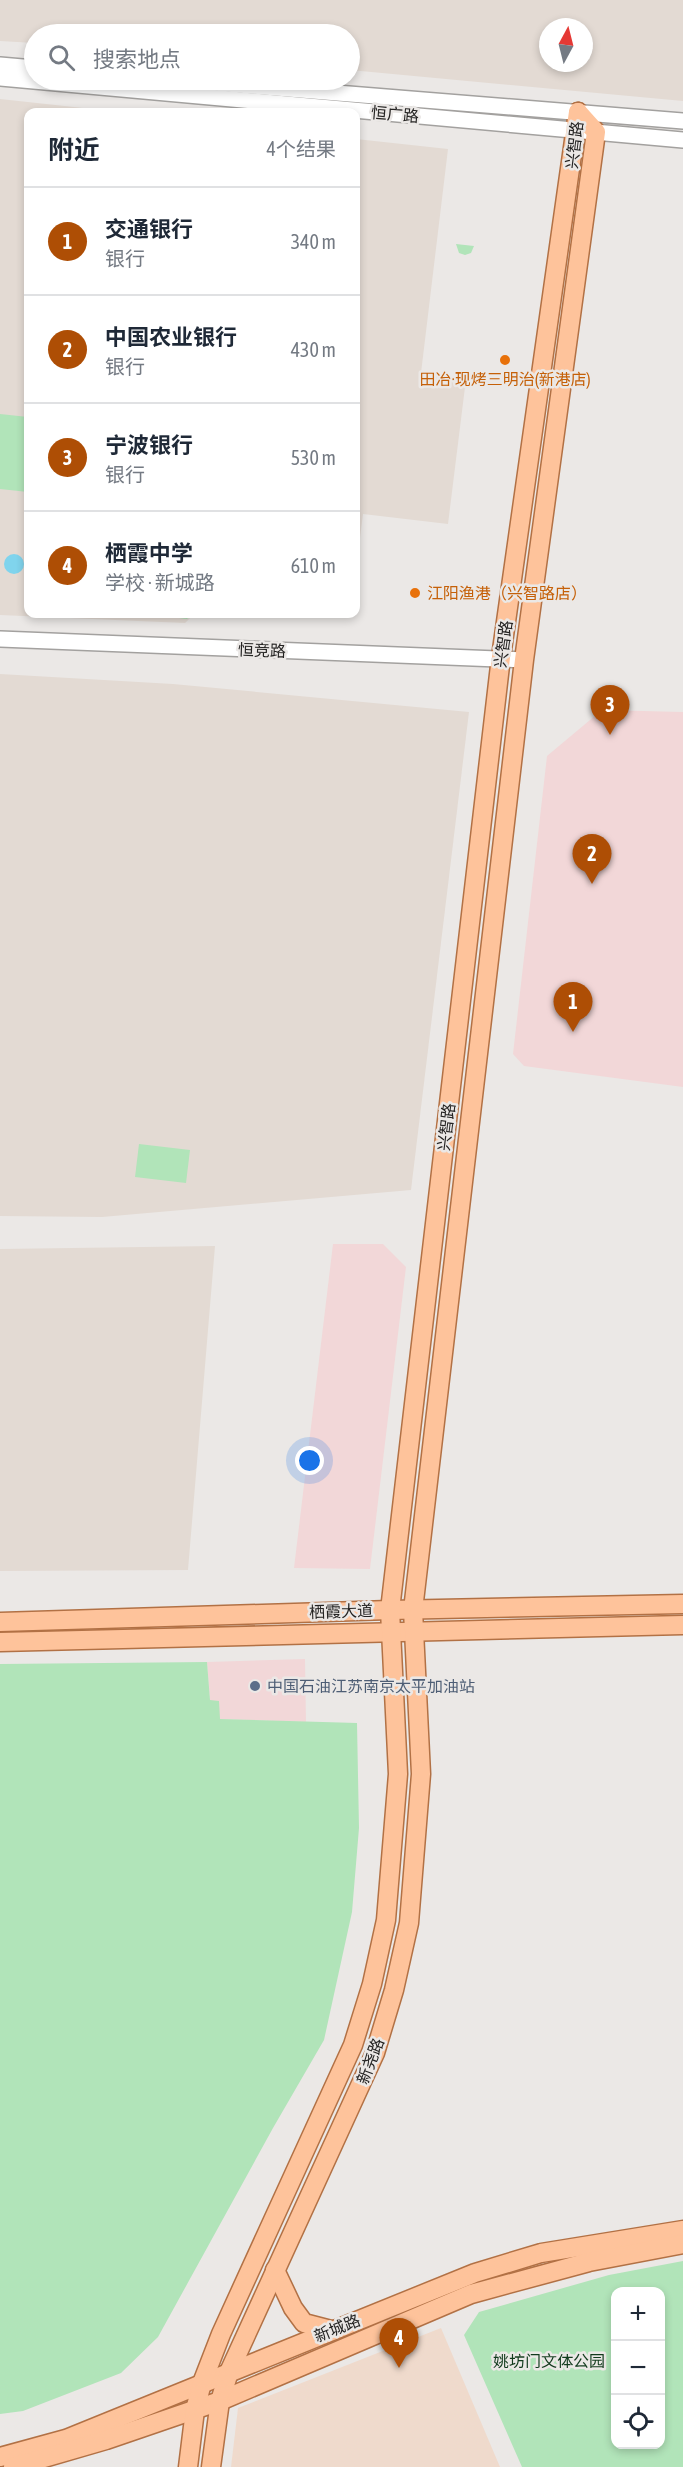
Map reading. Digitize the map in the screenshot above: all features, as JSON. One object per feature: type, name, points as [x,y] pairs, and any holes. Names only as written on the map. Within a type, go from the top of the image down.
[{"type":"main road","name":"兴智路","points":[[392,1631],[390,1610],[501,657],[577,121],[596,132],[524,660],[413,1610],[415,1630]]},
{"type":"main road","name":"栖霞大道","points":[[0,1622],[683,1604]]},
{"type":"main road","name":"栖霞大道","points":[[0,1642],[683,1625]]},
{"type":"main road","name":"新尧路","points":[[211,2467],[220,2401],[229,2372],[375,2053],[394,1990],[406,1934],[421,1774],[415,1630]]},
{"type":"main road","name":"新尧路","points":[[188,2467],[195,2410],[202,2383],[221,2334],[353,2045],[372,1984],[386,1920],[398,1774],[392,1631]]},
{"type":"main road","name":"新城路","points":[[0,2457],[66,2439],[475,2273],[530,2256],[683,2230]]},
{"type":"main road","name":"新城路","points":[[13,2467],[106,2440],[220,2401],[471,2295],[531,2276],[589,2262],[683,2244]]},
{"type":"main road","points":[[275,2270],[293,2308],[304,2323],[331,2330]]},
{"type":"street","points":[[0,65],[24,67]]},
{"type":"street","name":"恒广路","points":[[0,78],[24,80]]},
{"type":"street","name":"恒广路","points":[[161,90],[577,121],[683,121]]},
{"type":"street","name":"恒广路","points":[[274,90],[577,121]]},
{"type":"street","points":[[596,132],[683,140]]},
{"type":"street","name":"恒竞路","points":[[0,639],[501,657],[524,660]]},
{"type":"shaded area","points":[[0,0],[683,0],[683,101],[360,71],[360,24],[24,24],[24,42],[0,41]]},
{"type":"shaded area","points":[[0,99],[83,108],[24,108],[24,616],[0,615]]},
{"type":"shaded area","points":[[360,139],[448,149],[421,373],[466,379],[448,524],[363,514],[360,538]]},
{"type":"shaded area","points":[[69,618],[190,618],[185,623]]},
{"type":"shaded area","points":[[0,674],[173,684],[469,712],[411,1190],[102,1217],[0,1216]]},
{"type":"shaded area","points":[[602,710],[683,712],[683,1087],[524,1066],[513,1054],[547,756]]},
{"type":"shaded area","points":[[333,1244],[383,1244],[406,1267],[370,1569],[294,1568]]},
{"type":"shaded area","points":[[215,1246],[188,1570],[0,1571],[0,1249]]},
{"type":"shaded area","points":[[305,1659],[306,1722],[220,1719],[210,1700],[207,1662]]},
{"type":"shaded area","points":[[441,2328],[500,2467],[231,2467],[238,2408]]},
{"type":"green space","points":[[456,244],[474,246],[471,253],[465,255],[459,253]]},
{"type":"green space","points":[[0,414],[24,417],[24,492],[0,489]]},
{"type":"green space","points":[[139,1144],[190,1150],[186,1183],[135,1177]]},
{"type":"green space","points":[[207,1662],[210,1700],[219,1701],[220,1719],[357,1723],[359,1828],[352,1912],[324,2040],[158,2337],[121,2373],[23,2411],[0,2414],[0,1664]]},
{"type":"green space","name":"姚坊门文体公园","points":[[683,2261],[683,2467],[522,2467],[464,2335],[479,2312],[609,2275]]},
{"type":"water","points":[[14,554],[21,557],[24,564],[21,571],[14,574],[7,571],[4,564],[7,557]]},
{"type":"place","name":"田冶·现烤三明治(新港店)","points":[[505,360]]},
{"type":"place","name":"江阳渔港（兴智路店）","points":[[415,593]]},
{"type":"place","name":"宁波银行","points":[[610,735]]},
{"type":"place","name":"中国农业银行","points":[[592,884]]},
{"type":"place","name":"交通银行","points":[[573,1032]]},
{"type":"place","name":"中国石油江苏南京太平加油站","points":[[255,1686]]},
{"type":"place","name":"栖霞中学","points":[[399,2368]]}]
